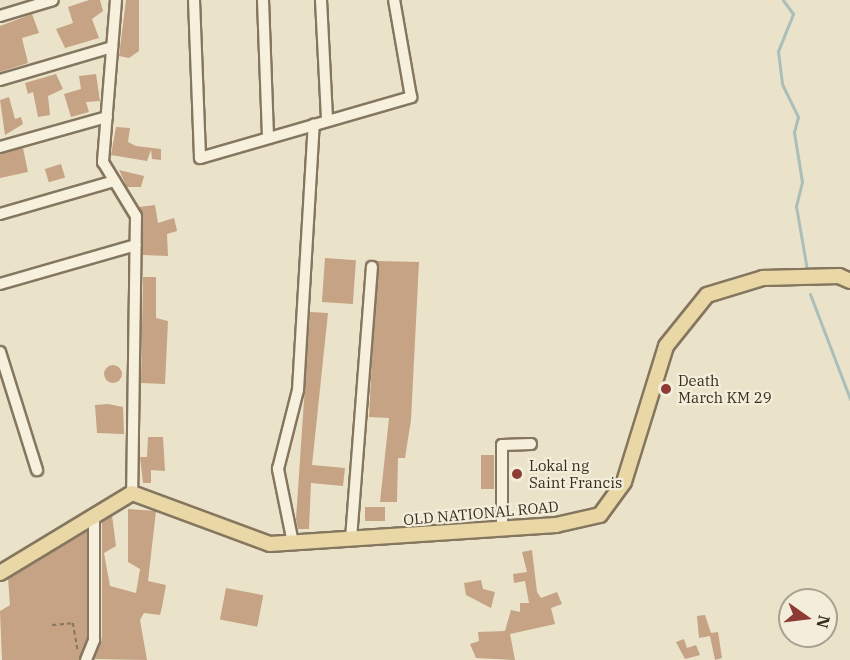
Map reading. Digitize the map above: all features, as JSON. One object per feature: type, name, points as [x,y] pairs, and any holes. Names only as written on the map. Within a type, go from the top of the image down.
[{"type":"main road","name":"OLD NATIONAL ROAD","points":[[132,493],[261,543],[293,543],[502,528],[600,515],[624,482],[666,346],[707,295],[763,278],[839,276],[850,281]]},
{"type":"main road","points":[[0,573],[132,493]]},
{"type":"street","points":[[0,16],[53,0]]},
{"type":"street","points":[[116,0],[103,162],[136,216],[132,493]]},
{"type":"street","points":[[194,0],[200,158],[327,120],[411,98],[394,0]]},
{"type":"street","points":[[263,0],[268,137]]},
{"type":"street","points":[[321,0],[327,120]]},
{"type":"street","points":[[0,80],[112,47]]},
{"type":"street","points":[[0,147],[106,117]]},
{"type":"street","points":[[293,543],[278,469],[298,390],[314,124]]},
{"type":"street","points":[[0,214],[114,181]]},
{"type":"street","points":[[0,284],[136,245]]},
{"type":"street","points":[[351,539],[372,267]]},
{"type":"street","points":[[0,352],[37,470]]},
{"type":"street","points":[[502,528],[502,445],[531,444]]},
{"type":"street","points":[[86,660],[93,640],[94,516]]},
{"type":"path","points":[[52,625],[73,623],[79,660]]},
{"type":"building","points":[[89,0],[100,0],[103,11],[92,19],[99,38],[65,48],[56,29],[73,23],[68,7]]},
{"type":"building","points":[[126,0],[139,0],[139,51],[129,58],[119,56]]},
{"type":"building","points":[[32,14],[39,33],[22,38],[28,63],[0,72],[0,26]]},
{"type":"building","points":[[56,74],[63,89],[48,96],[50,115],[38,117],[33,92],[28,94],[25,83]]},
{"type":"building","points":[[96,74],[100,101],[86,102],[89,112],[71,117],[64,94],[81,89],[79,76]]},
{"type":"building","points":[[9,97],[15,119],[21,117],[23,124],[5,135],[0,100]]},
{"type":"building","points":[[116,127],[130,128],[128,142],[136,146],[161,149],[161,160],[152,159],[151,150],[147,161],[111,155]]},
{"type":"building","points":[[23,148],[28,172],[0,178],[0,154]]},
{"type":"building","points":[[61,164],[65,177],[49,182],[45,169]]},
{"type":"building","points":[[119,170],[144,176],[141,187],[127,187]]},
{"type":"building","points":[[155,205],[158,223],[174,218],[177,231],[167,234],[168,256],[143,255],[139,207]]},
{"type":"building","points":[[325,258],[356,260],[353,304],[322,302]]},
{"type":"building","points":[[377,261],[419,262],[411,420],[405,458],[398,458],[397,502],[380,502],[389,418],[369,417]]},
{"type":"building","points":[[143,277],[156,277],[156,318],[168,321],[165,384],[141,383]]},
{"type":"building","points":[[310,312],[328,313],[312,465],[345,468],[343,486],[311,483],[309,529],[298,529],[296,519]]},
{"type":"building","points":[[113,365],[119,368],[122,374],[119,380],[113,383],[107,380],[104,374],[107,368]]},
{"type":"building","points":[[108,404],[123,407],[124,434],[97,433],[95,405]]},
{"type":"building","points":[[148,437],[163,437],[165,471],[151,470],[151,483],[143,483],[140,457],[147,457]]},
{"type":"building","points":[[481,455],[494,455],[494,489],[481,489]]},
{"type":"building","points":[[365,507],[385,507],[385,521],[365,521]]},
{"type":"building","points":[[128,509],[156,511],[148,581],[166,585],[162,607],[160,615],[144,613],[140,620],[147,660],[94,659],[102,640],[102,522],[112,515],[116,546],[104,553],[110,586],[136,593],[140,569],[128,562]]},
{"type":"building","points":[[87,531],[87,639],[79,660],[2,660],[0,611],[10,605],[8,578]]},
{"type":"building","points":[[532,550],[537,592],[541,598],[557,592],[562,604],[551,608],[555,624],[510,634],[515,660],[476,658],[470,644],[479,641],[478,632],[505,631],[511,610],[520,612],[520,603],[529,603],[525,581],[514,583],[513,574],[527,572],[522,552]]},
{"type":"building","points":[[481,580],[483,589],[495,592],[491,608],[466,595],[464,583]]},
{"type":"building","points":[[226,588],[263,595],[257,627],[220,619]]},
{"type":"building","points":[[705,615],[711,633],[718,632],[722,658],[715,660],[710,636],[699,638],[697,616]]},
{"type":"building","points":[[684,639],[687,648],[696,645],[700,655],[685,659],[676,642]]},
{"type":"waterway","points":[[783,0],[793,14],[778,51],[782,84],[798,117],[794,132],[802,182],[796,206],[807,270]]},
{"type":"waterway","points":[[810,294],[850,399]]},
{"type":"place","name":"Death March KM 29","points":[[666,389]]},
{"type":"place","name":"Lokal ng Saint Francis","points":[[517,474]]}]
